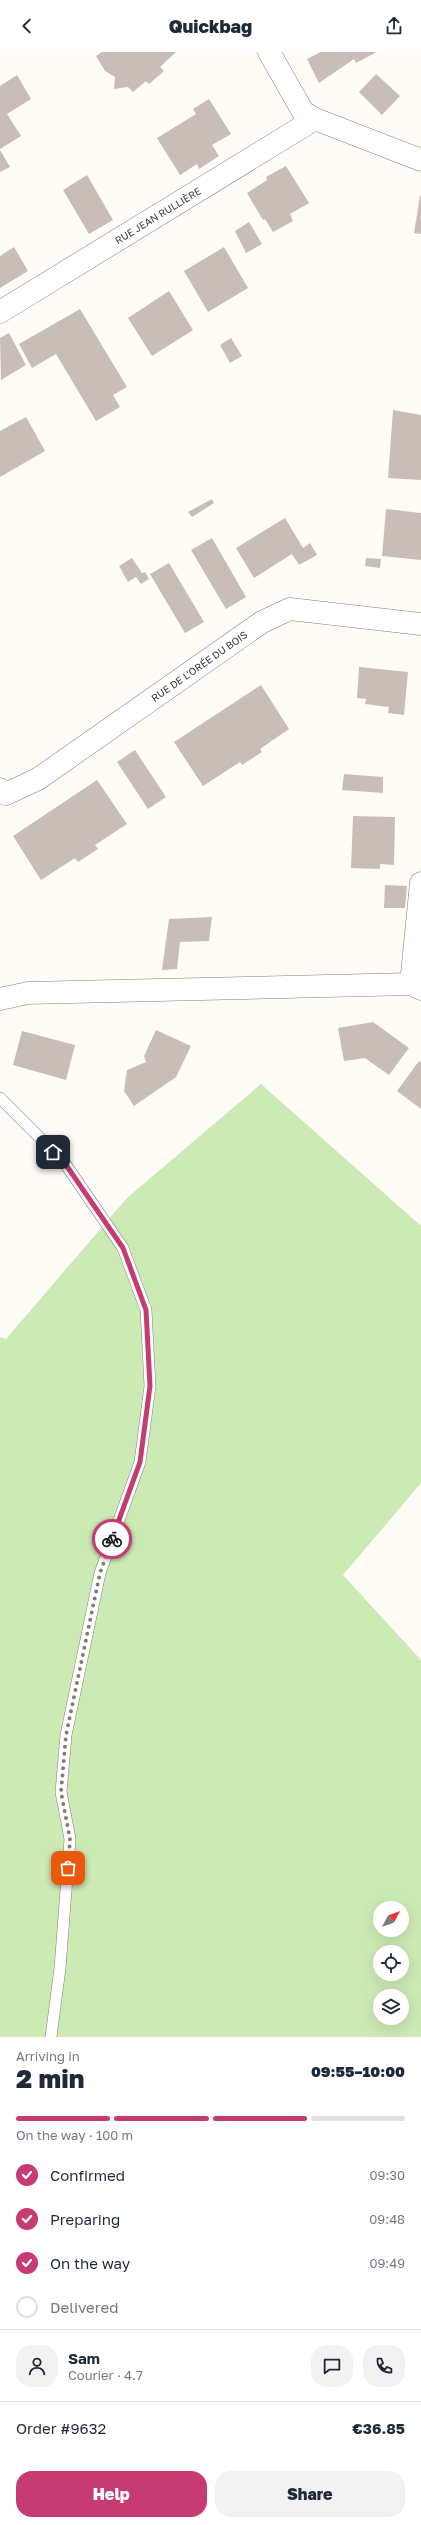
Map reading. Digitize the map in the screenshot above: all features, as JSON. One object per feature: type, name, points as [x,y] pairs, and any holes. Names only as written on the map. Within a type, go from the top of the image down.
[{"type":"street","points":[[269,52],[303,112],[315,119],[421,160]]},
{"type":"street","name":"RUE JEAN RULLIÈRE","points":[[0,312],[315,119]]},
{"type":"street","name":"RUE DE L'ORÉE DU BOIS","points":[[0,789],[6,794],[38,779],[262,622],[290,609],[421,624]]},
{"type":"street","points":[[0,999],[28,993],[416,987],[421,883]]},
{"type":"lane","points":[[0,1098],[64,1162],[123,1248],[146,1310],[150,1386],[140,1462],[100,1573],[66,1735],[61,1792],[70,1839],[60,1968],[51,2037]]},
{"type":"green space","points":[[261,1084],[421,1226],[421,1483],[343,1575],[421,1660],[421,2037],[0,2037],[0,1337],[6,1339],[127,1198]]},
{"type":"building","points":[[102,52],[176,52],[160,67],[164,71],[149,84],[146,81],[133,92],[128,87],[114,89],[115,77],[105,71],[96,56]]},
{"type":"building","points":[[321,52],[377,52],[356,63],[354,59],[319,83],[307,59]]},
{"type":"building","points":[[376,74],[400,96],[382,115],[359,92]]},
{"type":"building","points":[[17,75],[31,99],[7,114],[21,136],[0,149],[0,86]]},
{"type":"building","points":[[209,99],[231,134],[212,145],[219,156],[199,169],[197,164],[180,175],[157,138],[196,114],[193,109]]},
{"type":"building","points":[[0,150],[10,167],[0,172]]},
{"type":"building","points":[[286,166],[309,203],[290,214],[293,221],[273,232],[265,219],[263,220],[247,193],[267,180],[266,177]]},
{"type":"building","points":[[87,175],[113,220],[89,234],[63,190]]},
{"type":"building","points":[[421,196],[421,234],[414,233]]},
{"type":"building","points":[[249,222],[262,244],[246,253],[235,231]]},
{"type":"building","points":[[14,247],[28,271],[0,288],[0,256]]},
{"type":"building","points":[[224,247],[248,288],[208,312],[184,271]]},
{"type":"building","points":[[169,291],[193,330],[152,356],[128,318]]},
{"type":"building","points":[[80,309],[127,387],[113,395],[120,407],[96,421],[56,354],[32,368],[19,344]]},
{"type":"building","points":[[9,333],[26,365],[1,380],[0,338]]},
{"type":"building","points":[[231,338],[242,356],[230,363],[220,345]]},
{"type":"building","points":[[393,410],[421,415],[421,480],[388,478]]},
{"type":"building","points":[[26,417],[45,451],[0,477],[0,431]]},
{"type":"building","points":[[212,499],[214,503],[192,517],[188,512]]},
{"type":"building","points":[[386,509],[421,513],[421,560],[382,556]]},
{"type":"building","points":[[285,518],[303,548],[310,543],[317,555],[299,565],[292,554],[254,578],[236,548]]},
{"type":"building","points":[[212,538],[246,597],[226,609],[191,550]]},
{"type":"building","points":[[132,558],[142,573],[145,572],[149,579],[141,584],[136,577],[128,582],[119,566]]},
{"type":"building","points":[[366,558],[381,559],[380,568],[365,566]]},
{"type":"building","points":[[169,563],[204,622],[185,633],[150,574]]},
{"type":"building","points":[[359,667],[408,672],[404,715],[388,713],[389,707],[365,704],[366,699],[357,698]]},
{"type":"building","points":[[261,685],[289,729],[260,749],[262,752],[242,765],[240,762],[203,786],[174,742]]},
{"type":"building","points":[[135,750],[166,797],[148,809],[117,762]]},
{"type":"building","points":[[344,774],[383,777],[383,793],[342,790]]},
{"type":"building","points":[[97,780],[127,824],[95,845],[98,849],[78,862],[75,858],[41,880],[13,836]]},
{"type":"building","points":[[353,816],[395,817],[394,865],[380,864],[380,869],[351,868]]},
{"type":"building","points":[[385,885],[407,886],[405,908],[384,908]]},
{"type":"building","points":[[212,917],[209,941],[180,942],[177,969],[162,970],[169,919]]},
{"type":"building","points":[[373,1022],[409,1048],[389,1075],[365,1058],[344,1061],[338,1028]]},
{"type":"building","points":[[156,1030],[191,1046],[176,1077],[134,1106],[124,1091],[127,1070],[146,1062],[144,1056]]},
{"type":"building","points":[[22,1031],[75,1045],[66,1080],[13,1065]]},
{"type":"building","points":[[419,1061],[421,1063],[421,1109],[397,1091]]},
{"type":"way so far","points":[[68,1868],[70,1839],[61,1792],[66,1735],[100,1573],[112,1539]]},
{"type":"route","points":[[53,1152],[64,1162],[123,1248],[146,1310],[150,1386],[140,1462],[112,1539]]}]
